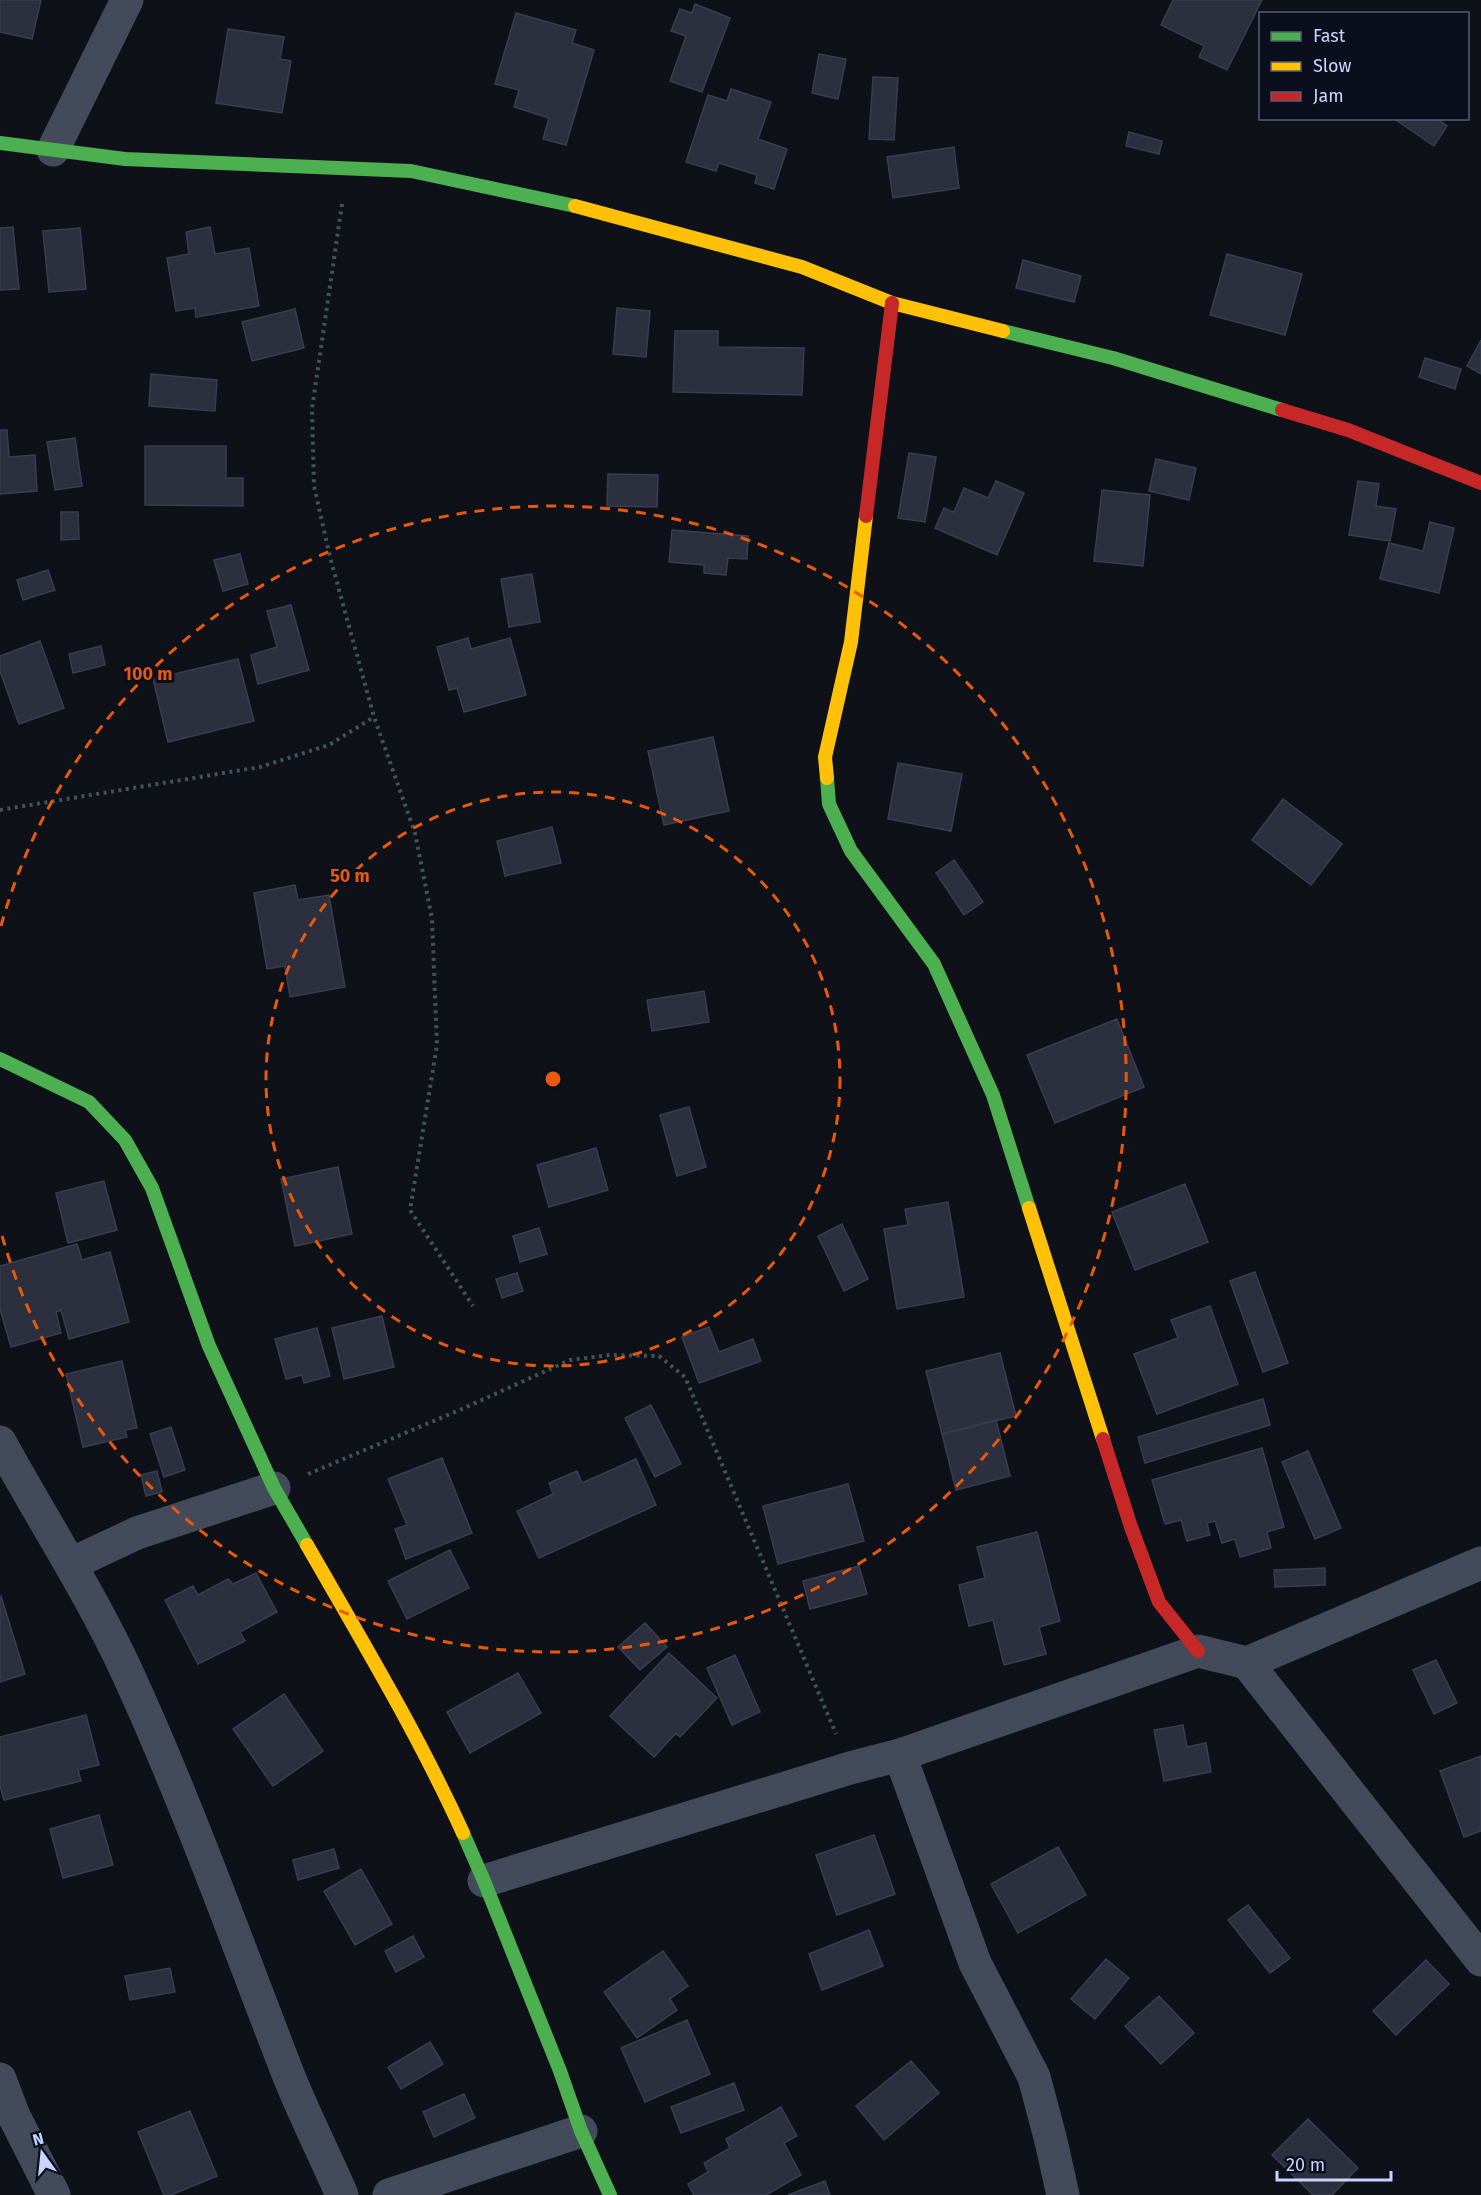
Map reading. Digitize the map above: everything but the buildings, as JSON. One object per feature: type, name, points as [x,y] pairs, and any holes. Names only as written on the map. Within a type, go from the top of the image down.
[{"type":"street","points":[[53,150],[127,0]]},
{"type":"street","points":[[0,143],[125,159],[411,171],[582,208],[802,267],[892,303],[1124,361],[1347,430],[1481,483]]},
{"type":"street","points":[[892,303],[850,642],[825,757],[829,804],[851,851],[934,964],[993,1095],[1131,1527],[1159,1602],[1198,1651]]},
{"type":"street","points":[[0,1059],[89,1102],[125,1140],[152,1188],[209,1346],[274,1488],[393,1698],[451,1807],[560,2071],[580,2131],[610,2195]]},
{"type":"street","points":[[0,1442],[45,1524],[71,1564],[126,1671],[214,1880],[291,2081],[342,2195]]},
{"type":"street","points":[[71,1564],[137,1533],[274,1488]]},
{"type":"street","points":[[483,1881],[850,1768],[900,1755],[1198,1651],[1247,1663],[1481,1563]]},
{"type":"street","points":[[1247,1663],[1481,1960]]},
{"type":"street","points":[[900,1755],[975,1963],[1034,2077],[1063,2195]]},
{"type":"street","points":[[0,2079],[14,2116],[54,2195]]},
{"type":"street","points":[[389,2195],[580,2131]]},
{"type":"path","points":[[347,168],[312,409],[314,486],[330,556],[374,717],[415,833],[432,919],[437,1045],[410,1210],[474,1306]]},
{"type":"path","points":[[0,810],[260,767],[329,745],[374,717]]},
{"type":"path","points":[[274,1488],[462,1409],[570,1360],[610,1355],[659,1356],[685,1377],[850,1768]]},
{"type":"traffic: fast","points":[[0,143],[125,159],[411,171],[575,206]]},
{"type":"traffic: fast","points":[[1003,331],[1113,358],[1282,410]]},
{"type":"traffic: fast","points":[[827,778],[829,804],[851,851],[934,964],[993,1095],[1029,1208]]},
{"type":"traffic: fast","points":[[0,1059],[89,1102],[125,1140],[152,1188],[209,1346],[274,1488],[307,1545]]},
{"type":"traffic: fast","points":[[463,1833],[560,2071],[581,2131],[610,2195]]},
{"type":"traffic: slow","points":[[575,206],[802,267],[892,303],[1003,331]]},
{"type":"traffic: slow","points":[[827,778],[825,757],[851,642],[866,516]]},
{"type":"traffic: slow","points":[[1029,1208],[1103,1439]]},
{"type":"traffic: slow","points":[[307,1545],[408,1723],[463,1833]]},
{"type":"traffic: jam","points":[[866,516],[892,303]]},
{"type":"traffic: jam","points":[[1282,410],[1348,430],[1481,483]]},
{"type":"traffic: jam","points":[[1103,1439],[1131,1527],[1159,1602],[1198,1651]]}]
